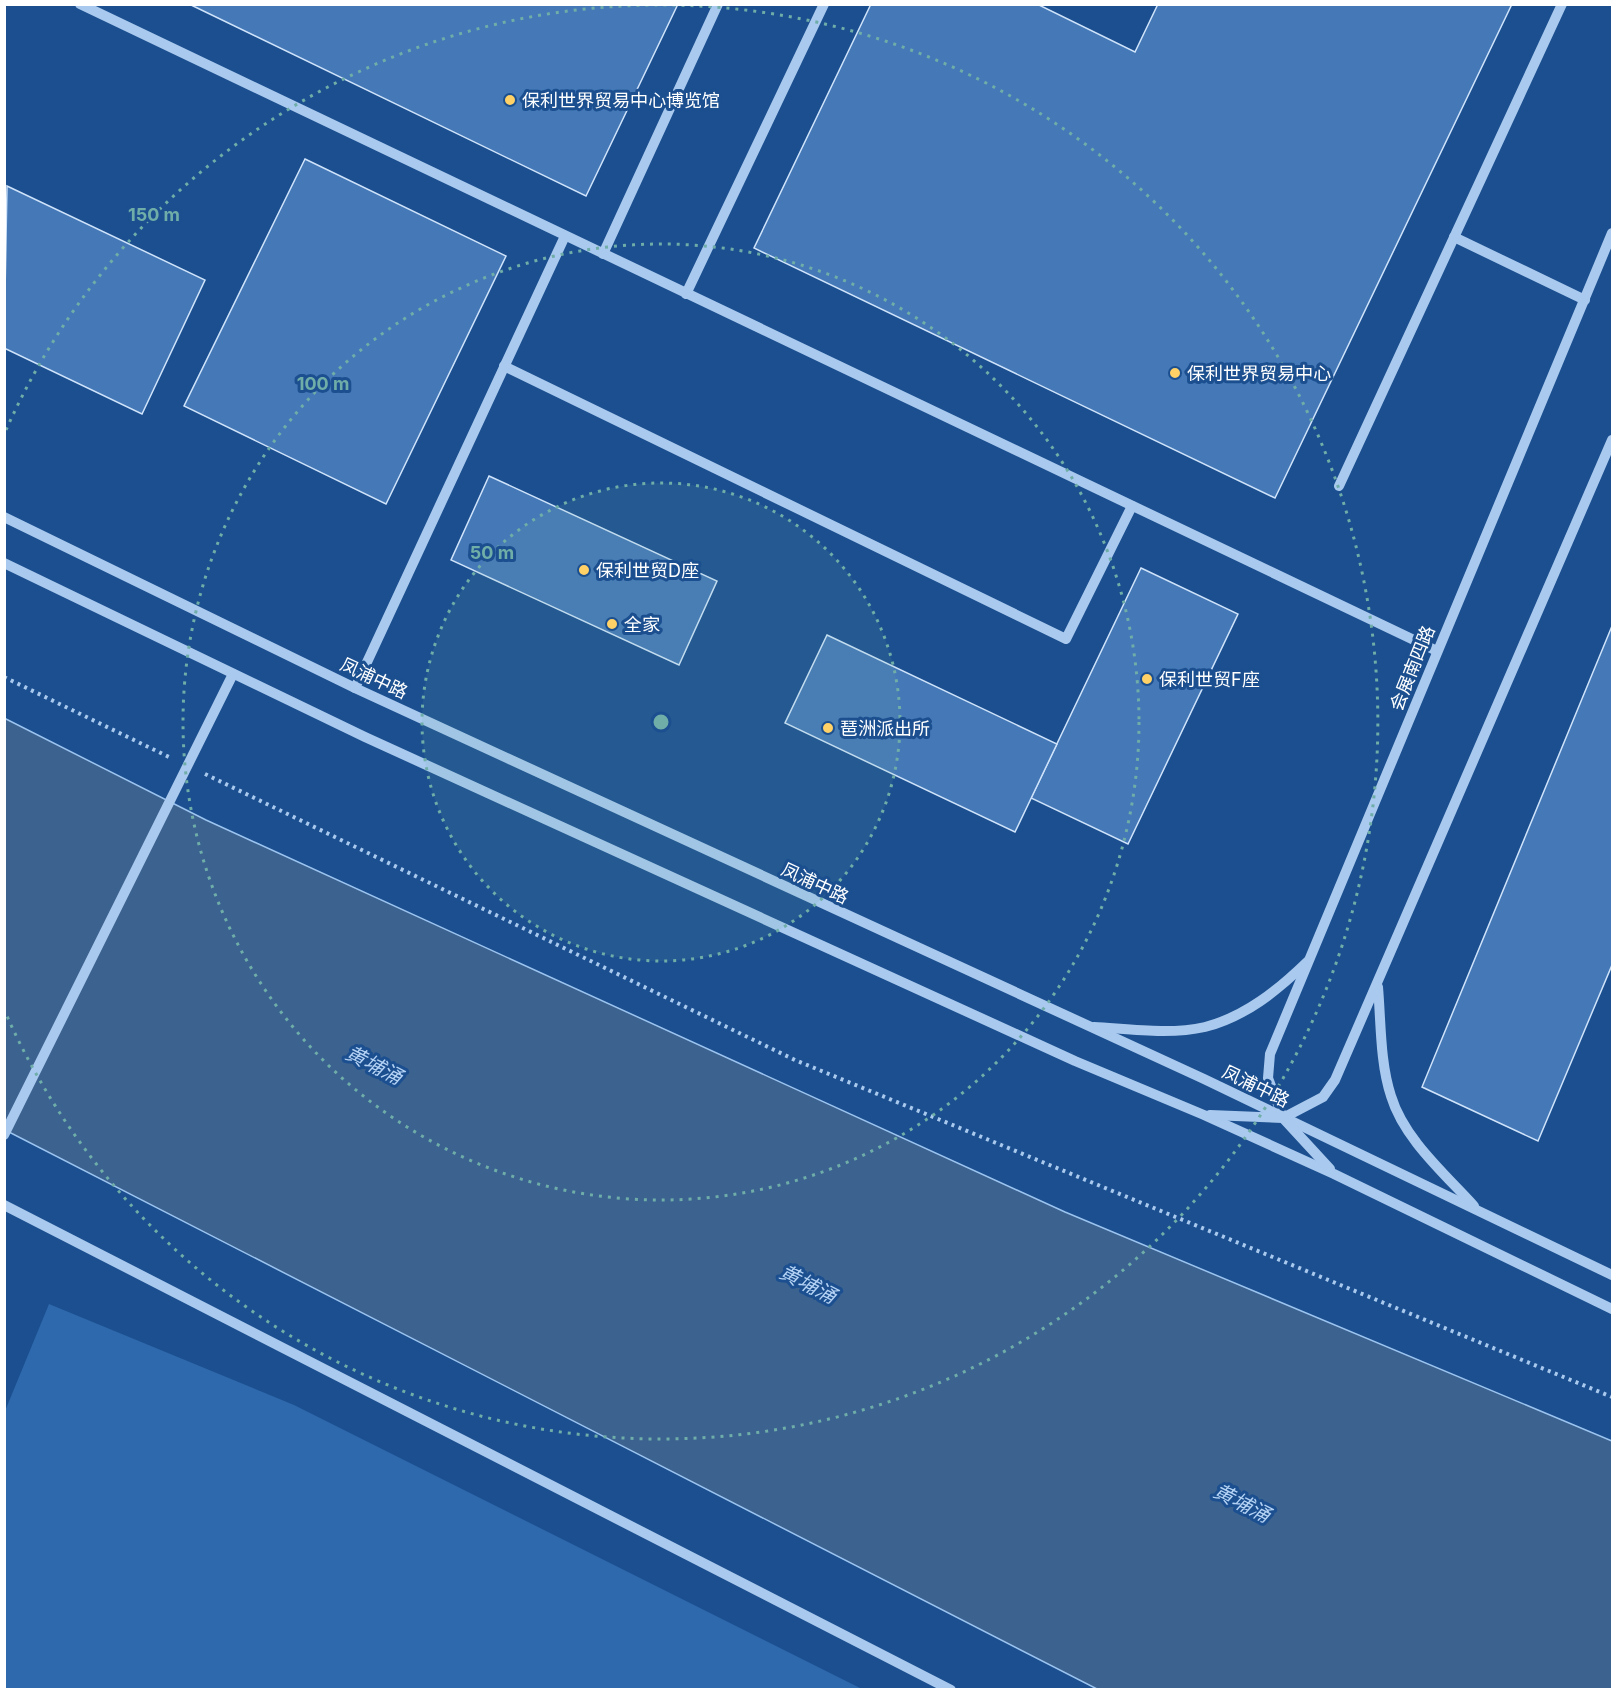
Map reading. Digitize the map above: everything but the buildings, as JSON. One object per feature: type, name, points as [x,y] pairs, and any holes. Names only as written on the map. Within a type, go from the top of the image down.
[{"type":"street","points":[[80,4],[1437,651]]},
{"type":"street","points":[[603,254],[718,4]]},
{"type":"street","points":[[686,294],[824,4]]},
{"type":"street","points":[[1339,486],[1562,4]]},
{"type":"street","name":"会展南四路","points":[[1334,1174],[1282,1118],[1268,1078],[1270,1054],[1612,233]]},
{"type":"street","points":[[355,688],[565,236]]},
{"type":"street","points":[[1454,237],[1585,300]]},
{"type":"street","points":[[504,366],[1066,639],[1132,506]]},
{"type":"street","points":[[1204,1115],[1282,1118],[1323,1097],[1335,1080],[1378,986],[1612,440]]},
{"type":"street","name":"凤浦中路","points":[[4,517],[355,688],[1204,1079],[1612,1275]]},
{"type":"street","points":[[4,563],[356,734],[1064,1056],[1204,1115],[1334,1174],[1612,1308]]},
{"type":"street","points":[[4,1135],[233,674]]},
{"type":"street","points":[[1085,1026],[1171,1030],[1206,1027],[1244,1011],[1277,991],[1311,958]]},
{"type":"street","points":[[1378,986],[1390,1096],[1400,1117],[1422,1148],[1478,1210]]},
{"type":"street","points":[[4,1205],[951,1689]]},
{"type":"path","points":[[4,677],[176,760]]},
{"type":"path","points":[[197,771],[795,1060],[1612,1397]]},
{"type":"shaded area","points":[[49,1304],[294,1405],[862,1689],[5,1689],[5,1411]]},
{"type":"water","name":"黄埔涌","points":[[4,718],[206,820],[1065,1212],[1612,1441],[1612,1689],[1097,1689],[5,1130]]},
{"type":"place","name":"保利世界贸易中心博览馆","points":[[510,100]]},
{"type":"place","name":"保利世界贸易中心","points":[[1175,373]]},
{"type":"place","name":"保利世贸D座","points":[[584,570]]},
{"type":"place","name":"全家","points":[[612,624]]},
{"type":"place","name":"保利世贸F座","points":[[1147,679]]},
{"type":"place","name":"琶洲派出所","points":[[828,728]]}]
